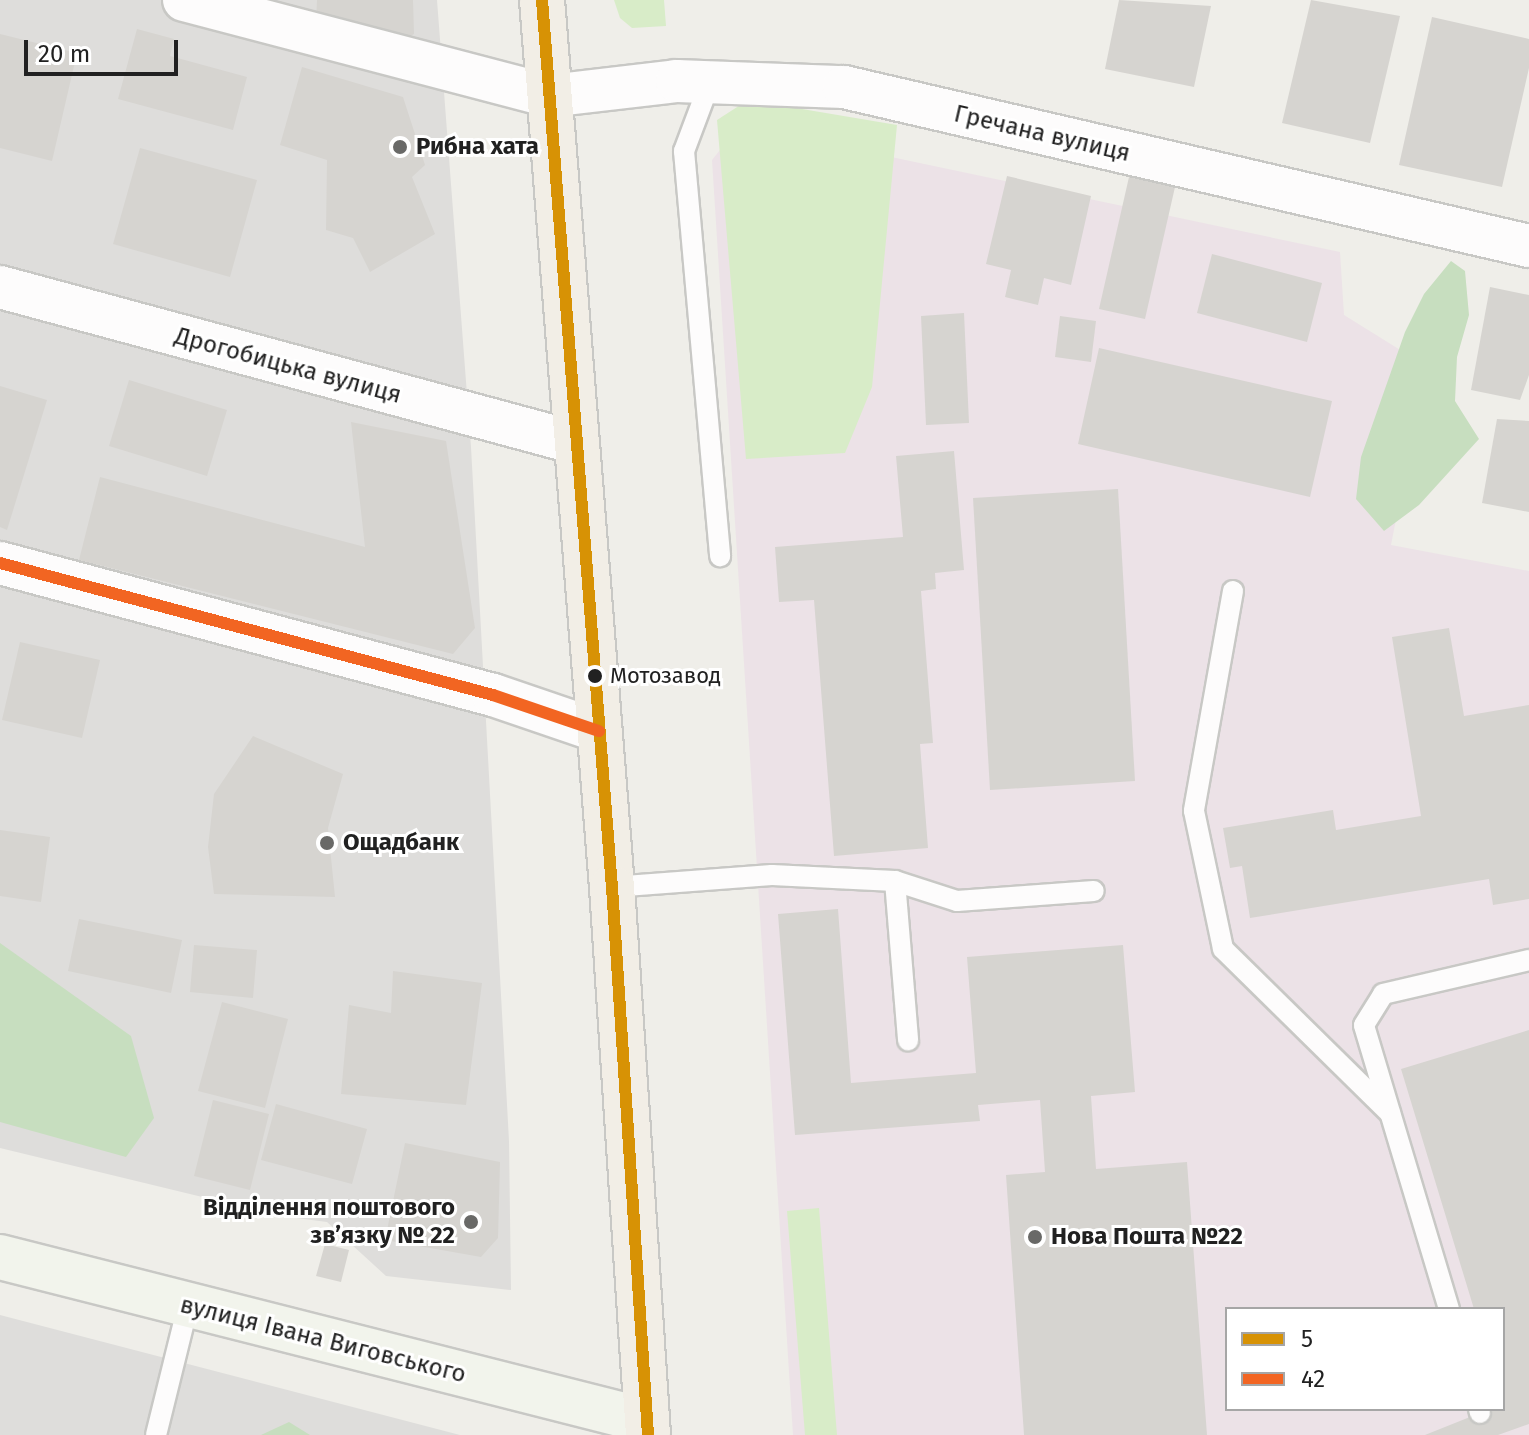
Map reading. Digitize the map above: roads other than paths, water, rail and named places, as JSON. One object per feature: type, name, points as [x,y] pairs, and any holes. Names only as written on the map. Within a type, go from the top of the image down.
[{"type":"main road","points":[[542,0],[612,887],[648,1428]]},
{"type":"main road","name":"вулиця Івана Виговського","points":[[0,1257],[648,1428]]},
{"type":"street","name":"Гречана вулиця","points":[[184,0],[487,83],[549,96],[710,82],[844,87],[1529,246]]},
{"type":"street","name":"Дрогобицька вулиця","points":[[0,287],[577,443]]},
{"type":"street","points":[[0,563],[493,695],[599,731]]},
{"type":"lane","points":[[710,82],[684,151],[720,556]]},
{"type":"lane","points":[[1233,591],[1194,811],[1223,949],[1390,1113]]},
{"type":"lane","points":[[612,887],[772,875],[895,881],[957,901],[1094,891]]},
{"type":"lane","points":[[895,881],[908,1040]]},
{"type":"lane","points":[[1448,1307],[1364,1025],[1383,994],[1529,960]]},
{"type":"lane","points":[[156,1435],[188,1306]]},
{"type":"place","name":"Рибна хата","points":[[400,147]]},
{"type":"place","name":"Мотозавод","points":[[595,676]]},
{"type":"place","name":"Ощадбанк","points":[[327,843]]},
{"type":"place","name":"Відділення поштового зв’язку № 22","points":[[471,1222]]},
{"type":"place","name":"Нова Пошта №22","points":[[1035,1237]]}]
